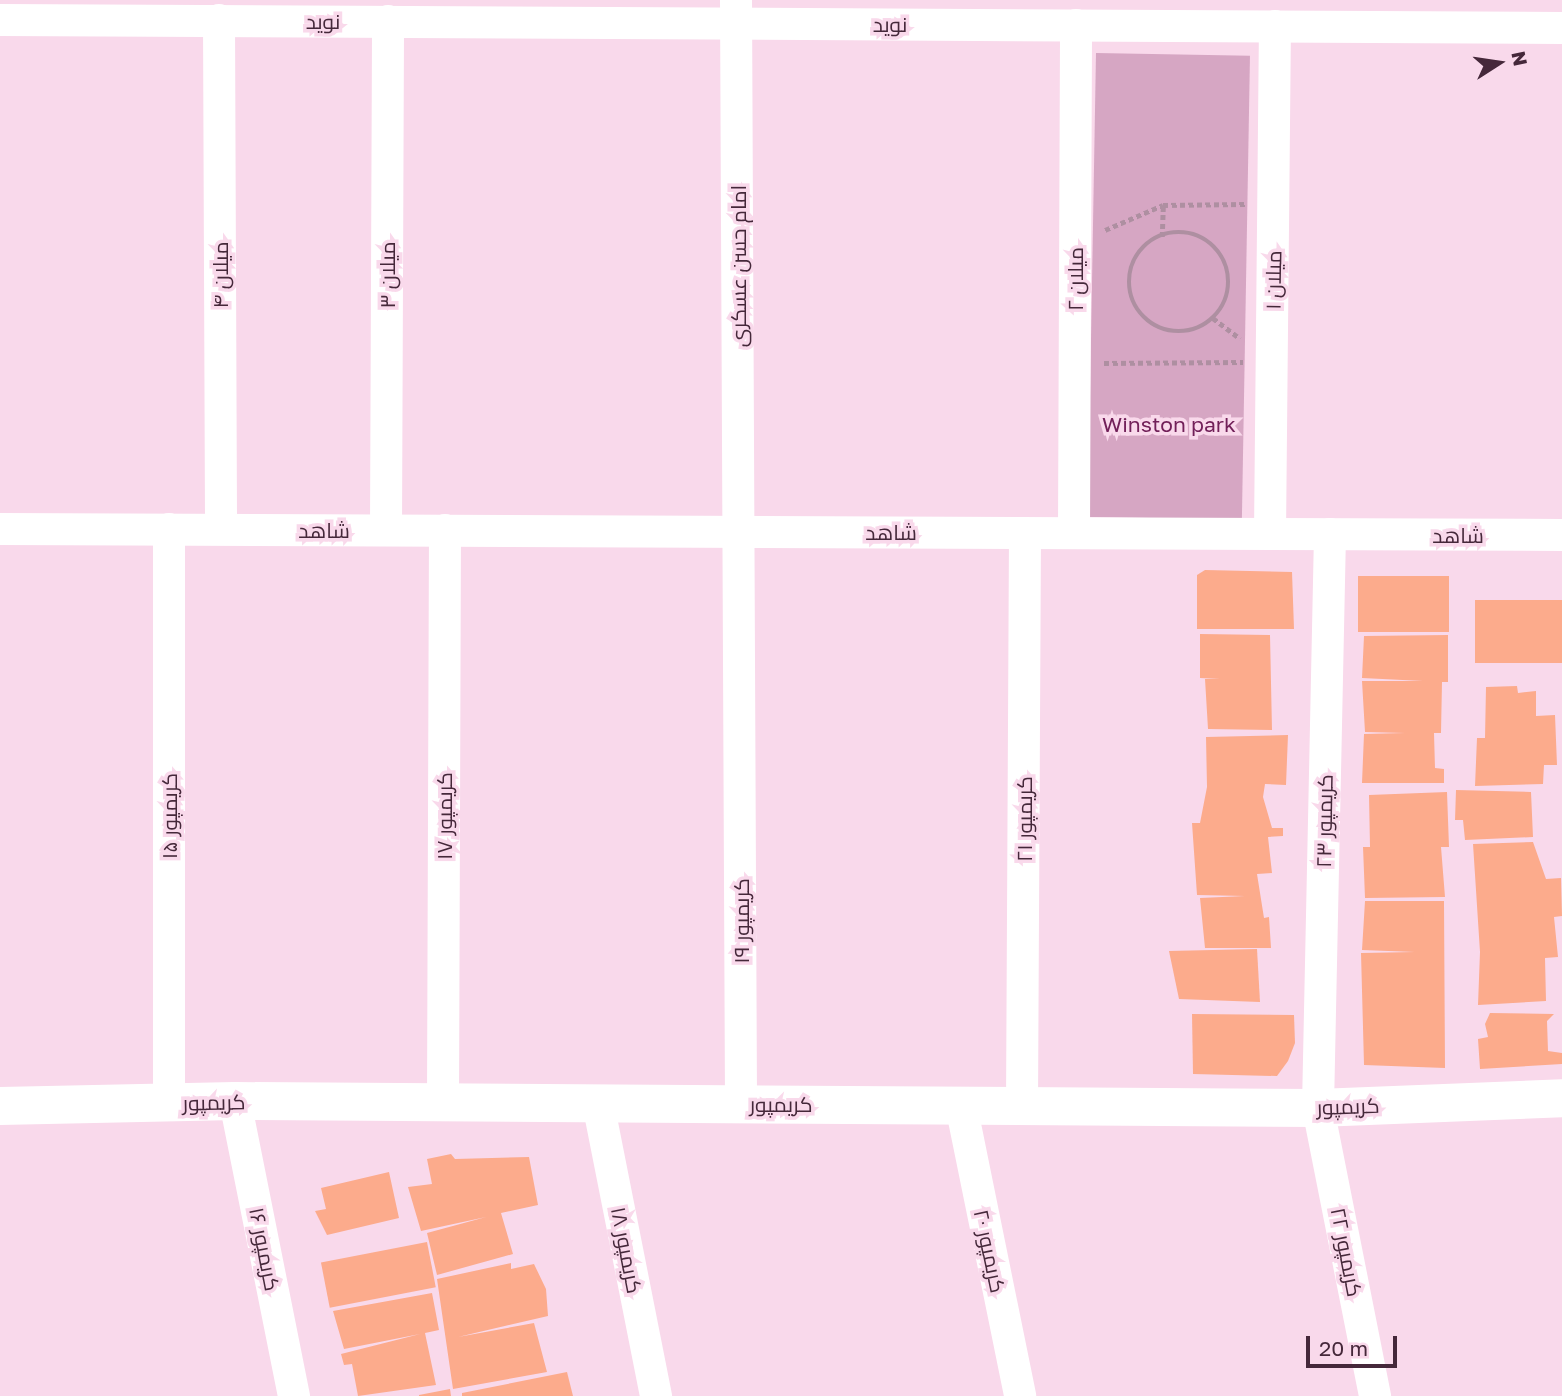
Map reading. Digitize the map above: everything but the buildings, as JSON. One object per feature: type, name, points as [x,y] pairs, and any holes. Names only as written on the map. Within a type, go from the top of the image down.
[{"type":"street","name":"نوید","points":[[0,20],[165,10],[219,20],[388,21],[448,11],[1029,12],[1076,25],[1275,26],[1336,13],[1562,28]]},
{"type":"street","name":"امام حسن عسکری","points":[[736,12],[741,737]]},
{"type":"street","name":"میلان ۴","points":[[219,20],[221,530]]},
{"type":"street","name":"میلان ۳","points":[[386,530],[388,21]]},
{"type":"street","name":"میلان ۲","points":[[1074,533],[1076,25]]},
{"type":"street","name":"میلان ۱","points":[[1270,534],[1275,26]]},
{"type":"street","name":"شاهد","points":[[0,528],[1562,535]]},
{"type":"street","name":"کریمپور ۱۵","points":[[169,529],[169,1102]]},
{"type":"street","name":"کریمپور ۱۷","points":[[443,1102],[445,530]]},
{"type":"street","name":"کریمپور ۲۱","points":[[1022,1106],[1025,533]]},
{"type":"street","name":"کریمپور ۲۳","points":[[1318,1108],[1330,534]]},
{"type":"street","name":"کریمپور ۱۹","points":[[741,737],[741,1104]]},
{"type":"street","name":"کریمپور","points":[[0,1106],[236,1101],[1318,1108],[1562,1098]]},
{"type":"street","name":"کریمپور ۱۶","points":[[236,1101],[294,1396]]},
{"type":"street","name":"کریمپور ۱۸","points":[[598,1103],[656,1396]]},
{"type":"street","name":"کریمپور ۲۰","points":[[961,1105],[1020,1396]]},
{"type":"street","name":"کریمپور ۲۲","points":[[1318,1108],[1375,1396]]},
{"type":"path","points":[[1075,243],[1163,205],[1273,204]]},
{"type":"path","points":[[1162,237],[1163,205]]},
{"type":"path","points":[[1177,230],[1210,241],[1230,271],[1225,306],[1200,330],[1164,332],[1136,311],[1128,276],[1144,244],[1162,237],[1177,230]]},
{"type":"path","points":[[1074,363],[1272,362]]},
{"type":"green space","name":"Winston park","points":[[1096,53],[1250,56],[1242,520],[1088,517]]}]
